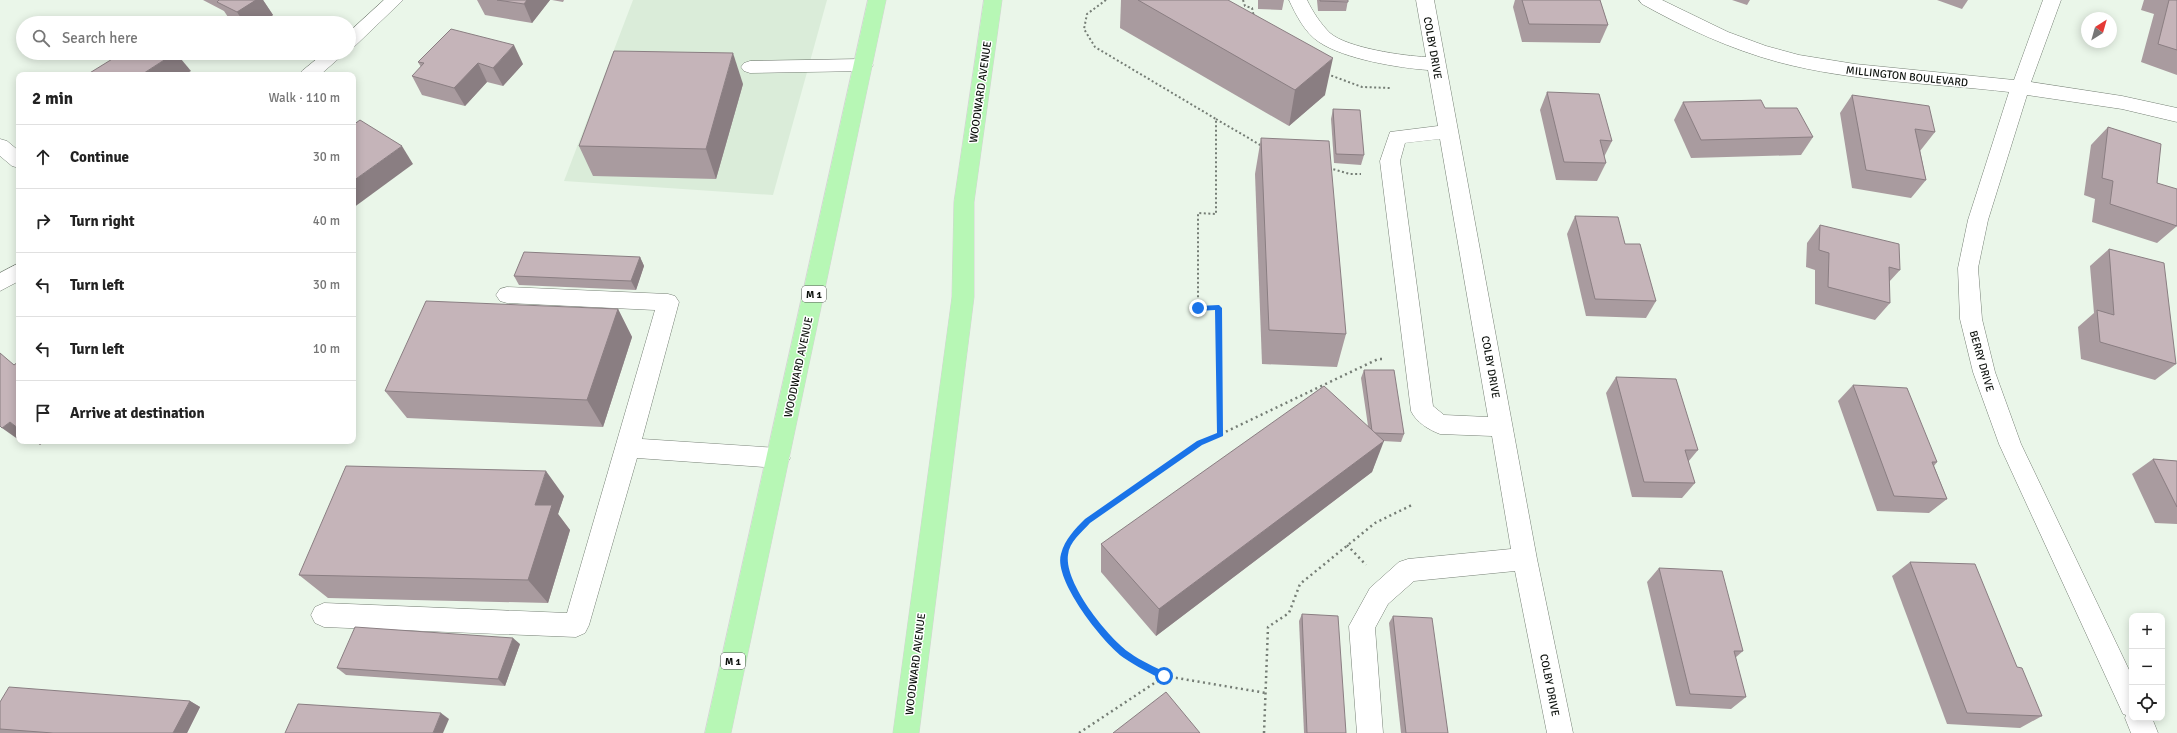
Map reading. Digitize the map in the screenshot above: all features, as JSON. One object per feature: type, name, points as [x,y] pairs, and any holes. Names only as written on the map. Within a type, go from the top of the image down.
[{"type":"main road","name":"WOODWARD AVENUE","points":[[718,733],[877,0]]},
{"type":"main road","name":"WOODWARD AVENUE","points":[[906,733],[963,297],[964,202],[993,0]]},
{"type":"street","points":[[356,35],[394,0]]},
{"type":"street","points":[[1298,0],[1307,18],[1325,38],[1358,52],[1407,62],[1436,64]]},
{"type":"street","name":"COLBY DRIVE","points":[[1425,0],[1447,132],[1525,559],[1560,733]]},
{"type":"street","name":"MILLINGTON BOULEVARD","points":[[1648,0],[1683,18],[1735,41],[1799,61],[1860,71],[2020,88],[2177,115]]},
{"type":"street","name":"BERRY DRIVE","points":[[2052,0],[2020,88],[1971,245],[1968,268],[1971,319],[1984,372],[2010,444],[2129,699]]},
{"type":"street","points":[[312,72],[327,60]]},
{"type":"street","points":[[750,67],[864,65]]},
{"type":"street","points":[[1447,132],[1396,137],[1390,161],[1422,410],[1440,424],[1502,427]]},
{"type":"street","points":[[0,146],[16,159]]},
{"type":"street","points":[[0,283],[16,273]]},
{"type":"street","points":[[324,615],[576,625],[628,448],[668,302],[507,295]]},
{"type":"street","points":[[628,448],[778,458]]},
{"type":"street","points":[[1370,733],[1362,626],[1379,596],[1408,570],[1525,559]]},
{"type":"street","points":[[2139,721],[2145,733]]},
{"type":"path","points":[[1106,0],[1087,14],[1084,29],[1095,47],[1265,148]]},
{"type":"path","points":[[1243,0],[1245,6],[1252,8],[1254,19]]},
{"type":"path","points":[[1323,72],[1362,87],[1390,88]]},
{"type":"path","points":[[1216,119],[1216,214],[1198,213],[1198,308],[1219,308],[1221,434]]},
{"type":"path","points":[[1328,168],[1350,174]]},
{"type":"path","points":[[1266,693],[1164,676],[1126,655],[1087,615],[1066,575],[1064,555],[1073,536],[1088,521],[1200,443],[1378,359]]},
{"type":"path","points":[[1264,733],[1268,627],[1289,613],[1300,584],[1375,523],[1414,504]]},
{"type":"path","points":[[1079,733],[1164,676]]},
{"type":"shaded area","points":[[633,0],[827,0],[773,195],[564,181]]},
{"type":"building","points":[[219,0],[256,0],[237,12],[217,2]]},
{"type":"building","points":[[497,0],[527,0],[524,4]]},
{"type":"building","points":[[1138,0],[1228,0],[1333,58],[1295,90]]},
{"type":"building","points":[[1348,0],[1348,2],[1320,1]]},
{"type":"building","points":[[1522,0],[1600,0],[1608,25],[1529,24]]},
{"type":"building","points":[[2169,0],[2177,0],[2177,50],[2158,44]]},
{"type":"building","points":[[451,29],[514,45],[493,68],[478,63],[454,88],[412,76],[424,63],[418,62]]},
{"type":"building","points":[[614,51],[733,53],[706,149],[579,146]]},
{"type":"building","points":[[111,60],[164,60],[146,72],[91,72]]},
{"type":"building","points":[[1547,92],[1599,94],[1612,141],[1600,140],[1606,163],[1564,162]]},
{"type":"building","points":[[1852,95],[1929,106],[1935,132],[1915,129],[1926,180],[1866,170]]},
{"type":"building","points":[[1761,100],[1765,108],[1797,108],[1813,137],[1701,140],[1683,102]]},
{"type":"building","points":[[1333,109],[1360,110],[1364,155],[1336,154]]},
{"type":"building","points":[[360,120],[402,146],[356,179],[356,123]]},
{"type":"building","points":[[2108,127],[2161,144],[2157,183],[2177,189],[2177,226],[2110,204],[2113,181],[2102,178]]},
{"type":"building","points":[[1261,138],[1329,141],[1346,334],[1269,330]]},
{"type":"building","points":[[1575,216],[1618,217],[1625,244],[1640,244],[1656,301],[1595,299]]},
{"type":"building","points":[[1820,225],[1899,244],[1900,270],[1889,267],[1890,303],[1828,287],[1829,253],[1819,250]]},
{"type":"building","points":[[2109,249],[2164,263],[2176,364],[2100,342],[2097,310],[2114,315]]},
{"type":"building","points":[[524,252],[640,257],[631,281],[514,276]]},
{"type":"building","points":[[426,301],[618,309],[587,400],[385,391]]},
{"type":"building","points":[[0,353],[14,365],[16,363],[16,427],[10,422],[2,428],[0,426]]},
{"type":"building","points":[[1364,370],[1394,370],[1404,434],[1375,433],[1372,431]]},
{"type":"building","points":[[1616,377],[1676,379],[1698,450],[1685,450],[1695,483],[1644,482]]},
{"type":"building","points":[[1853,385],[1907,388],[1937,462],[1932,462],[1947,499],[1894,496]]},
{"type":"building","points":[[1324,386],[1384,441],[1159,609],[1101,544]]},
{"type":"building","points":[[2153,459],[2177,461],[2177,507]]},
{"type":"building","points":[[346,466],[546,471],[535,505],[552,505],[528,580],[299,575]]},
{"type":"building","points":[[1910,562],[1975,564],[2017,667],[2022,668],[2042,716],[1967,713]]},
{"type":"building","points":[[1659,568],[1722,571],[1743,651],[1734,651],[1746,697],[1690,694]]},
{"type":"building","points":[[1302,614],[1338,616],[1346,733],[1307,733]]},
{"type":"building","points":[[1393,616],[1432,618],[1448,733],[1406,733]]},
{"type":"building","points":[[355,627],[513,638],[498,679],[337,668]]},
{"type":"building","points":[[9,687],[190,701],[173,733],[53,733],[0,729],[0,702]]},
{"type":"building","points":[[1166,692],[1200,733],[1113,733]]},
{"type":"building","points":[[298,704],[441,713],[433,733],[285,733]]},
{"type":"route","points":[[1164,676],[1126,655],[1087,615],[1066,575],[1064,555],[1073,536],[1088,521],[1200,443],[1221,434],[1219,308],[1198,308]]}]
